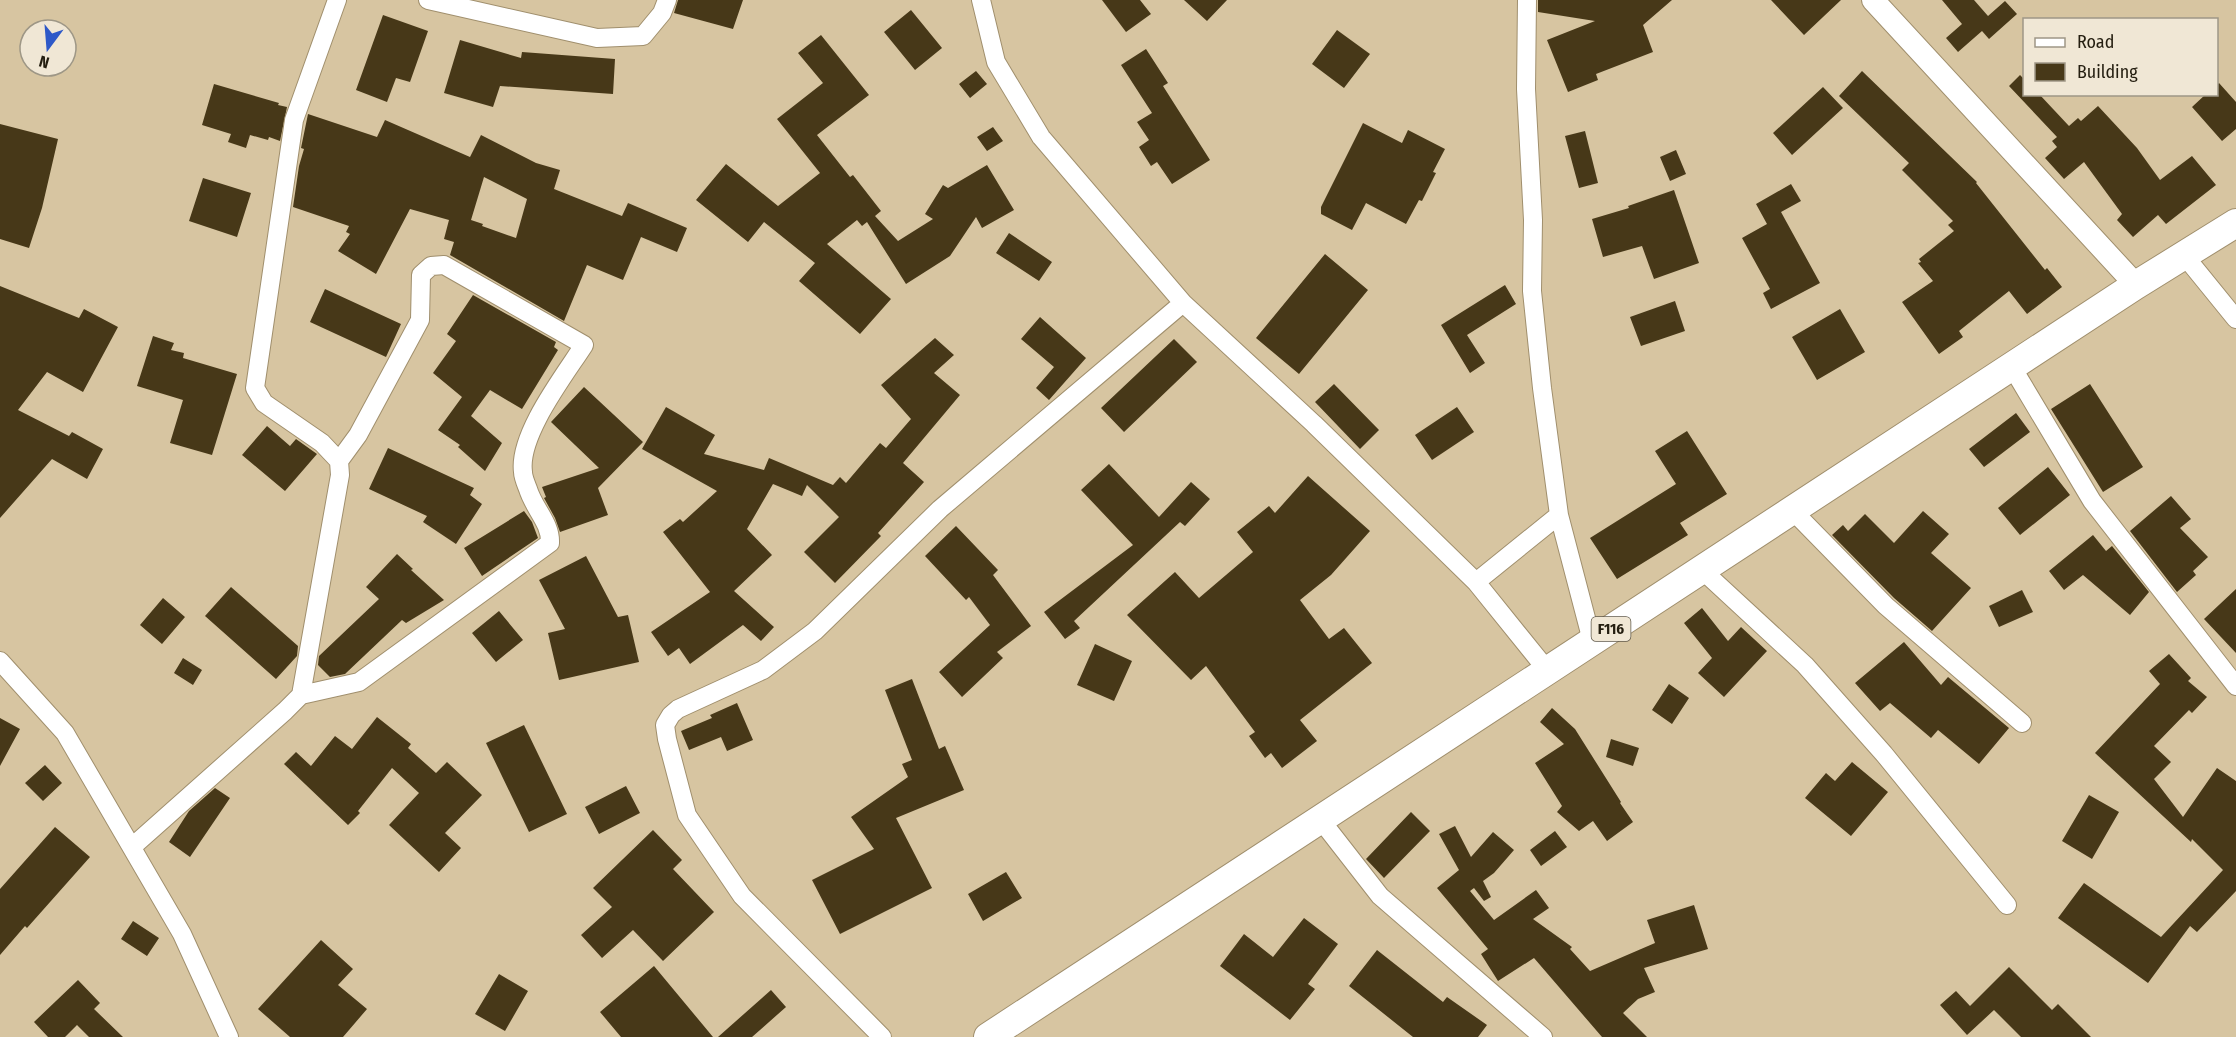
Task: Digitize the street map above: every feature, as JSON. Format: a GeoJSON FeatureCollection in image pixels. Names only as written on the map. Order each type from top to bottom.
{"type":"FeatureCollection","features":[{"type":"Feature","properties":{"kind":"main road","name":"F116"},"geometry":{"type":"LineString","coordinates":[[988,1037],[2136,285],[2236,223]]}},
{"type":"Feature","properties":{"kind":"street"},"geometry":{"type":"LineString","coordinates":[[301,695],[340,476],[339,461],[322,443],[264,403],[255,388],[294,120],[337,0]]}},
{"type":"Feature","properties":{"kind":"street"},"geometry":{"type":"LineString","coordinates":[[428,0],[597,38],[643,36],[662,13],[668,0]]}},
{"type":"Feature","properties":{"kind":"street"},"geometry":{"type":"LineString","coordinates":[[981,0],[996,62],[1041,137],[1183,303],[1314,424],[1476,582],[1547,670]]}},
{"type":"Feature","properties":{"kind":"street"},"geometry":{"type":"LineString","coordinates":[[1527,0],[1526,89],[1533,220],[1532,291],[1559,514],[1592,641]]}},
{"type":"Feature","properties":{"kind":"street"},"geometry":{"type":"LineString","coordinates":[[1873,0],[2136,285]]}},
{"type":"Feature","properties":{"kind":"street"},"geometry":{"type":"LineString","coordinates":[[2184,255],[2236,319]]}},
{"type":"Feature","properties":{"kind":"street"},"geometry":{"type":"LineString","coordinates":[[132,847],[301,695],[359,682],[550,543],[551,532],[530,494],[522,471],[526,442],[539,415],[584,345],[444,265],[431,266],[421,275],[420,320],[358,435],[339,461]]}},
{"type":"Feature","properties":{"kind":"street"},"geometry":{"type":"LineString","coordinates":[[882,1037],[742,896],[687,815],[665,725],[671,715],[678,710],[763,670],[815,630],[940,509],[1183,303]]}},
{"type":"Feature","properties":{"kind":"street"},"geometry":{"type":"LineString","coordinates":[[2012,367],[2092,501],[2236,686]]}},
{"type":"Feature","properties":{"kind":"street"},"geometry":{"type":"LineString","coordinates":[[1792,510],[1886,606],[2022,723]]}},
{"type":"Feature","properties":{"kind":"street"},"geometry":{"type":"LineString","coordinates":[[1476,582],[1559,514]]}},
{"type":"Feature","properties":{"kind":"street"},"geometry":{"type":"LineString","coordinates":[[1701,569],[1805,665],[1884,754],[2007,905]]}},
{"type":"Feature","properties":{"kind":"street"},"geometry":{"type":"LineString","coordinates":[[0,661],[65,733],[182,934],[229,1037]]}},
{"type":"Feature","properties":{"kind":"street"},"geometry":{"type":"LineString","coordinates":[[1320,819],[1380,896],[1543,1037]]}},
{"type":"Feature","properties":{"kind":"building"},"geometry":{"type":"Polygon","coordinates":[[[678,0],[743,0],[733,29],[674,13],[678,0]]]}},
{"type":"Feature","properties":{"kind":"building"},"geometry":{"type":"Polygon","coordinates":[[[1102,0],[1140,0],[1151,14],[1126,32],[1102,0]]]}},
{"type":"Feature","properties":{"kind":"building"},"geometry":{"type":"Polygon","coordinates":[[[1184,0],[1227,0],[1207,21],[1184,0]]]}},
{"type":"Feature","properties":{"kind":"building"},"geometry":{"type":"Polygon","coordinates":[[[1538,0],[1672,0],[1643,25],[1653,52],[1596,74],[1598,80],[1568,92],[1547,40],[1595,21],[1538,12],[1538,0]]]}},
{"type":"Feature","properties":{"kind":"building"},"geometry":{"type":"Polygon","coordinates":[[[1771,0],[1841,0],[1804,35],[1771,0]]]}},
{"type":"Feature","properties":{"kind":"building"},"geometry":{"type":"Polygon","coordinates":[[[1942,0],[1974,0],[1988,16],[2005,1],[2017,14],[1989,39],[1982,31],[1958,52],[1946,38],[1962,24],[1942,0]]]}},
{"type":"Feature","properties":{"kind":"building"},"geometry":{"type":"Polygon","coordinates":[[[911,10],[942,48],[915,70],[884,32],[911,10]]]}},
{"type":"Feature","properties":{"kind":"building"},"geometry":{"type":"Polygon","coordinates":[[[383,15],[428,31],[410,82],[396,78],[387,102],[356,90],[383,15]]]}},
{"type":"Feature","properties":{"kind":"building"},"geometry":{"type":"Polygon","coordinates":[[[1337,30],[1370,54],[1344,88],[1312,64],[1337,30]]]}},
{"type":"Feature","properties":{"kind":"building"},"geometry":{"type":"Polygon","coordinates":[[[821,35],[869,95],[817,135],[850,177],[853,175],[881,211],[875,216],[898,241],[933,219],[925,214],[943,185],[948,188],[987,165],[1014,210],[982,228],[976,217],[950,256],[906,284],[867,222],[862,226],[857,220],[827,244],[891,299],[860,334],[799,281],[815,263],[764,222],[748,242],[696,200],[726,164],[778,206],[820,173],[777,119],[823,83],[798,53],[821,35]]]}},
{"type":"Feature","properties":{"kind":"building"},"geometry":{"type":"Polygon","coordinates":[[[460,40],[521,58],[522,52],[615,59],[613,94],[500,86],[493,107],[444,93],[460,40]]]}},
{"type":"Feature","properties":{"kind":"building"},"geometry":{"type":"Polygon","coordinates":[[[1146,49],[1168,83],[1163,86],[1210,160],[1172,184],[1157,162],[1151,166],[1139,147],[1149,140],[1137,122],[1152,113],[1121,65],[1146,49]]]}},
{"type":"Feature","properties":{"kind":"building"},"geometry":{"type":"Polygon","coordinates":[[[976,71],[987,84],[970,98],[959,84],[976,71]]]}},
{"type":"Feature","properties":{"kind":"building"},"geometry":{"type":"Polygon","coordinates":[[[1862,71],[1977,182],[2045,270],[2047,268],[2062,287],[2027,314],[2009,291],[1959,331],[1963,337],[1939,354],[1902,302],[1933,281],[1918,263],[1921,262],[1919,259],[1954,231],[1948,225],[1953,221],[1902,170],[1909,163],[1839,96],[1862,71]]]}},
{"type":"Feature","properties":{"kind":"building"},"geometry":{"type":"Polygon","coordinates":[[[2020,75],[2023,78],[2023,96],[2041,96],[2069,126],[2078,118],[2081,121],[2098,106],[2137,148],[2160,180],[2192,156],[2216,185],[2166,224],[2158,215],[2133,237],[2117,220],[2122,214],[2084,162],[2064,179],[2045,158],[2057,147],[2052,141],[2057,137],[2009,86],[2020,75]]]}},
{"type":"Feature","properties":{"kind":"building"},"geometry":{"type":"Polygon","coordinates":[[[214,84],[287,107],[280,141],[250,135],[246,148],[228,142],[231,134],[202,125],[214,84]]]}},
{"type":"Feature","properties":{"kind":"building"},"geometry":{"type":"Polygon","coordinates":[[[2218,84],[2236,102],[2236,129],[2222,141],[2192,107],[2204,96],[2218,96],[2218,84]]]}},
{"type":"Feature","properties":{"kind":"building"},"geometry":{"type":"Polygon","coordinates":[[[1823,87],[1843,108],[1792,155],[1773,133],[1823,87]]]}},
{"type":"Feature","properties":{"kind":"building"},"geometry":{"type":"Polygon","coordinates":[[[308,114],[377,137],[385,120],[470,157],[481,135],[536,163],[560,170],[554,189],[622,216],[628,203],[687,228],[677,252],[641,237],[623,280],[587,265],[564,321],[450,255],[454,242],[444,239],[449,220],[410,209],[376,274],[338,251],[350,234],[346,232],[349,226],[293,207],[304,149],[301,148],[308,114]],[[484,177],[471,220],[516,238],[527,199],[484,177]]]}},
{"type":"Feature","properties":{"kind":"building"},"geometry":{"type":"Polygon","coordinates":[[[1363,123],[1402,143],[1408,130],[1445,149],[1422,201],[1419,200],[1406,224],[1366,203],[1352,230],[1321,214],[1321,207],[1363,123]]]}},
{"type":"Feature","properties":{"kind":"building"},"geometry":{"type":"Polygon","coordinates":[[[0,124],[58,139],[42,208],[29,248],[0,239],[0,124]]]}},
{"type":"Feature","properties":{"kind":"building"},"geometry":{"type":"Polygon","coordinates":[[[993,127],[1003,141],[987,151],[977,137],[993,127]]]}},
{"type":"Feature","properties":{"kind":"building"},"geometry":{"type":"Polygon","coordinates":[[[1585,131],[1598,183],[1579,188],[1565,136],[1585,131]]]}},
{"type":"Feature","properties":{"kind":"building"},"geometry":{"type":"Polygon","coordinates":[[[1676,150],[1686,174],[1670,181],[1660,157],[1676,150]]]}},
{"type":"Feature","properties":{"kind":"building"},"geometry":{"type":"Polygon","coordinates":[[[203,178],[251,193],[237,237],[189,221],[203,178]]]}},
{"type":"Feature","properties":{"kind":"building"},"geometry":{"type":"Polygon","coordinates":[[[1791,184],[1801,201],[1781,212],[1820,283],[1771,309],[1763,293],[1770,289],[1742,238],[1767,224],[1756,204],[1791,184]]]}},
{"type":"Feature","properties":{"kind":"building"},"geometry":{"type":"Polygon","coordinates":[[[1674,190],[1699,263],[1654,279],[1642,246],[1603,257],[1592,219],[1629,208],[1628,206],[1674,190]]]}},
{"type":"Feature","properties":{"kind":"building"},"geometry":{"type":"Polygon","coordinates":[[[1009,233],[1052,262],[1039,281],[996,253],[1009,233]]]}},
{"type":"Feature","properties":{"kind":"building"},"geometry":{"type":"Polygon","coordinates":[[[1325,254],[1368,290],[1299,374],[1256,338],[1325,254]]]}},
{"type":"Feature","properties":{"kind":"building"},"geometry":{"type":"Polygon","coordinates":[[[1505,285],[1516,304],[1467,335],[1485,363],[1470,373],[1441,325],[1505,285]]]}},
{"type":"Feature","properties":{"kind":"building"},"geometry":{"type":"Polygon","coordinates":[[[0,286],[79,318],[84,309],[118,327],[83,392],[47,372],[18,410],[69,436],[72,432],[103,449],[87,479],[52,459],[0,518],[0,286]]]}},
{"type":"Feature","properties":{"kind":"building"},"geometry":{"type":"Polygon","coordinates":[[[325,289],[401,324],[386,357],[310,322],[325,289]]]}},
{"type":"Feature","properties":{"kind":"building"},"geometry":{"type":"Polygon","coordinates":[[[473,295],[556,342],[554,347],[558,350],[522,409],[490,390],[471,416],[502,443],[485,471],[458,447],[460,445],[438,430],[462,397],[433,373],[456,341],[447,334],[473,295]]]}},
{"type":"Feature","properties":{"kind":"building"},"geometry":{"type":"Polygon","coordinates":[[[1675,301],[1685,331],[1641,346],[1630,317],[1675,301]]]}},
{"type":"Feature","properties":{"kind":"building"},"geometry":{"type":"Polygon","coordinates":[[[1840,309],[1865,352],[1817,380],[1792,337],[1840,309]]]}},
{"type":"Feature","properties":{"kind":"building"},"geometry":{"type":"Polygon","coordinates":[[[1040,317],[1086,358],[1049,400],[1036,388],[1054,367],[1021,339],[1040,317]]]}},
{"type":"Feature","properties":{"kind":"building"},"geometry":{"type":"Polygon","coordinates":[[[153,336],[174,343],[171,350],[184,353],[183,358],[237,374],[212,455],[170,443],[183,400],[137,386],[153,336]]]}},
{"type":"Feature","properties":{"kind":"building"},"geometry":{"type":"Polygon","coordinates":[[[935,338],[954,355],[934,373],[960,395],[903,463],[924,482],[878,533],[881,536],[835,583],[804,552],[839,517],[807,485],[802,496],[773,484],[747,529],[772,555],[734,591],[774,627],[761,641],[743,625],[690,664],[679,648],[668,656],[651,632],[710,592],[663,532],[680,519],[683,522],[717,491],[642,449],[666,407],[715,435],[704,454],[764,470],[769,458],[833,485],[840,477],[846,483],[880,443],[886,448],[911,419],[881,385],[935,338]]]}},
{"type":"Feature","properties":{"kind":"building"},"geometry":{"type":"Polygon","coordinates":[[[1174,339],[1197,362],[1124,432],[1101,408],[1174,339]]]}},
{"type":"Feature","properties":{"kind":"building"},"geometry":{"type":"Polygon","coordinates":[[[1334,384],[1379,430],[1360,449],[1315,402],[1334,384]]]}},
{"type":"Feature","properties":{"kind":"building"},"geometry":{"type":"Polygon","coordinates":[[[2090,384],[2143,467],[2103,492],[2051,409],[2090,384]]]}},
{"type":"Feature","properties":{"kind":"building"},"geometry":{"type":"Polygon","coordinates":[[[584,387],[643,442],[598,488],[608,515],[560,532],[544,498],[546,497],[542,487],[599,468],[551,422],[584,387]]]}},
{"type":"Feature","properties":{"kind":"building"},"geometry":{"type":"Polygon","coordinates":[[[1457,407],[1474,432],[1432,460],[1415,435],[1457,407]]]}},
{"type":"Feature","properties":{"kind":"building"},"geometry":{"type":"Polygon","coordinates":[[[2016,413],[2030,432],[1984,467],[1969,449],[2016,413]]]}},
{"type":"Feature","properties":{"kind":"building"},"geometry":{"type":"Polygon","coordinates":[[[267,426],[290,446],[296,439],[317,454],[285,491],[242,455],[267,426]]]}},
{"type":"Feature","properties":{"kind":"building"},"geometry":{"type":"Polygon","coordinates":[[[1687,431],[1727,494],[1680,523],[1688,535],[1617,579],[1590,538],[1676,484],[1655,451],[1687,431]]]}},
{"type":"Feature","properties":{"kind":"building"},"geometry":{"type":"Polygon","coordinates":[[[388,448],[474,488],[470,495],[482,504],[456,544],[423,522],[427,516],[369,489],[388,448]]]}},
{"type":"Feature","properties":{"kind":"building"},"geometry":{"type":"Polygon","coordinates":[[[1109,464],[1159,517],[1191,482],[1210,499],[1185,526],[1180,522],[1074,621],[1080,628],[1065,639],[1044,612],[1133,545],[1081,490],[1109,464]]]}},
{"type":"Feature","properties":{"kind":"building"},"geometry":{"type":"Polygon","coordinates":[[[2048,467],[2070,495],[2020,535],[1998,508],[2048,467]]]}},
{"type":"Feature","properties":{"kind":"building"},"geometry":{"type":"Polygon","coordinates":[[[1308,476],[1370,531],[1331,575],[1300,600],[1329,639],[1344,628],[1372,663],[1300,720],[1317,741],[1282,768],[1271,753],[1265,758],[1249,736],[1255,732],[1206,666],[1191,680],[1127,615],[1175,572],[1199,598],[1253,552],[1237,532],[1269,506],[1275,513],[1308,476]]]}},
{"type":"Feature","properties":{"kind":"building"},"geometry":{"type":"Polygon","coordinates":[[[2171,496],[2191,519],[2180,528],[2208,557],[2193,571],[2196,575],[2177,592],[2130,531],[2171,496]]]}},
{"type":"Feature","properties":{"kind":"building"},"geometry":{"type":"Polygon","coordinates":[[[524,511],[532,522],[538,538],[482,576],[464,548],[524,511]]]}},
{"type":"Feature","properties":{"kind":"building"},"geometry":{"type":"Polygon","coordinates":[[[1923,511],[1949,534],[1931,553],[1971,588],[1932,631],[1894,598],[1832,535],[1843,525],[1848,531],[1865,514],[1894,543],[1923,511]]]}},
{"type":"Feature","properties":{"kind":"building"},"geometry":{"type":"Polygon","coordinates":[[[956,526],[998,570],[993,575],[1031,626],[997,652],[1003,658],[962,697],[939,672],[990,625],[969,597],[966,600],[925,556],[956,526]]]}},
{"type":"Feature","properties":{"kind":"building"},"geometry":{"type":"Polygon","coordinates":[[[2093,535],[2106,551],[2112,546],[2149,592],[2130,615],[2083,575],[2064,590],[2049,571],[2093,535]]]}},
{"type":"Feature","properties":{"kind":"building"},"geometry":{"type":"Polygon","coordinates":[[[397,554],[444,600],[406,623],[402,620],[345,674],[330,677],[318,665],[319,656],[379,599],[366,587],[397,554]]]}},
{"type":"Feature","properties":{"kind":"building"},"geometry":{"type":"Polygon","coordinates":[[[586,556],[618,617],[628,615],[639,662],[559,680],[548,633],[565,629],[539,580],[586,556]]]}},
{"type":"Feature","properties":{"kind":"building"},"geometry":{"type":"Polygon","coordinates":[[[231,587],[298,646],[297,656],[276,679],[205,616],[231,587]]]}},
{"type":"Feature","properties":{"kind":"building"},"geometry":{"type":"Polygon","coordinates":[[[2236,589],[2236,653],[2204,619],[2236,589]]]}},
{"type":"Feature","properties":{"kind":"building"},"geometry":{"type":"Polygon","coordinates":[[[2022,590],[2033,612],[1999,627],[1989,606],[2022,590]]]}},
{"type":"Feature","properties":{"kind":"building"},"geometry":{"type":"Polygon","coordinates":[[[163,598],[185,617],[162,644],[140,625],[163,598]]]}},
{"type":"Feature","properties":{"kind":"building"},"geometry":{"type":"Polygon","coordinates":[[[1702,608],[1728,641],[1741,627],[1767,651],[1724,697],[1698,673],[1712,658],[1684,623],[1702,608]]]}},
{"type":"Feature","properties":{"kind":"building"},"geometry":{"type":"Polygon","coordinates":[[[499,611],[523,640],[496,662],[472,633],[499,611]]]}},
{"type":"Feature","properties":{"kind":"building"},"geometry":{"type":"Polygon","coordinates":[[[1904,642],[1941,685],[1948,677],[2009,728],[1979,764],[1938,730],[1931,738],[1890,703],[1880,711],[1855,683],[1904,642]]]}},
{"type":"Feature","properties":{"kind":"building"},"geometry":{"type":"Polygon","coordinates":[[[1095,644],[1132,661],[1114,701],[1077,685],[1095,644]]]}},
{"type":"Feature","properties":{"kind":"building"},"geometry":{"type":"Polygon","coordinates":[[[2169,654],[2191,678],[2188,681],[2207,697],[2192,713],[2189,710],[2154,746],[2171,762],[2154,779],[2183,817],[2217,768],[2236,781],[2236,891],[2197,932],[2190,926],[2148,983],[2058,918],[2084,883],[2161,937],[2223,870],[2192,839],[2191,842],[2095,753],[2160,684],[2149,671],[2169,654]]]}},
{"type":"Feature","properties":{"kind":"building"},"geometry":{"type":"Polygon","coordinates":[[[183,658],[202,670],[193,685],[174,673],[183,658]]]}},
{"type":"Feature","properties":{"kind":"building"},"geometry":{"type":"Polygon","coordinates":[[[912,679],[939,749],[945,746],[964,790],[896,818],[932,888],[840,934],[812,880],[874,849],[851,817],[908,777],[902,764],[912,760],[885,690],[912,679]]]}},
{"type":"Feature","properties":{"kind":"building"},"geometry":{"type":"Polygon","coordinates":[[[1669,684],[1689,698],[1672,724],[1652,710],[1669,684]]]}},
{"type":"Feature","properties":{"kind":"building"},"geometry":{"type":"Polygon","coordinates":[[[737,703],[753,740],[727,751],[721,737],[689,750],[681,731],[712,718],[710,715],[737,703]]]}},
{"type":"Feature","properties":{"kind":"building"},"geometry":{"type":"Polygon","coordinates":[[[1552,708],[1575,729],[1633,822],[1607,841],[1593,821],[1579,831],[1557,812],[1562,806],[1535,763],[1564,744],[1540,722],[1552,708]]]}},
{"type":"Feature","properties":{"kind":"building"},"geometry":{"type":"Polygon","coordinates":[[[377,717],[411,744],[408,748],[436,773],[447,762],[482,795],[445,833],[461,848],[439,872],[389,825],[419,793],[392,768],[358,811],[360,813],[348,825],[284,764],[296,752],[311,766],[335,736],[352,749],[377,717]]]}},
{"type":"Feature","properties":{"kind":"building"},"geometry":{"type":"Polygon","coordinates":[[[0,718],[20,729],[0,766],[0,718]]]}},
{"type":"Feature","properties":{"kind":"building"},"geometry":{"type":"Polygon","coordinates":[[[524,725],[567,814],[529,832],[486,743],[524,725]]]}},
{"type":"Feature","properties":{"kind":"building"},"geometry":{"type":"Polygon","coordinates":[[[1611,739],[1639,748],[1633,766],[1606,757],[1611,739]]]}},
{"type":"Feature","properties":{"kind":"building"},"geometry":{"type":"Polygon","coordinates":[[[1852,762],[1888,792],[1851,836],[1805,798],[1826,773],[1835,781],[1852,762]]]}},
{"type":"Feature","properties":{"kind":"building"},"geometry":{"type":"Polygon","coordinates":[[[45,765],[62,783],[43,801],[25,783],[45,765]]]}},
{"type":"Feature","properties":{"kind":"building"},"geometry":{"type":"Polygon","coordinates":[[[626,786],[640,813],[599,834],[585,807],[626,786]]]}},
{"type":"Feature","properties":{"kind":"building"},"geometry":{"type":"Polygon","coordinates":[[[215,788],[230,798],[190,857],[169,842],[189,811],[215,788]]]}},
{"type":"Feature","properties":{"kind":"building"},"geometry":{"type":"Polygon","coordinates":[[[2089,795],[2119,812],[2092,859],[2062,841],[2089,795]]]}},
{"type":"Feature","properties":{"kind":"building"},"geometry":{"type":"Polygon","coordinates":[[[1411,812],[1430,831],[1384,878],[1366,859],[1411,812]]]}},
{"type":"Feature","properties":{"kind":"building"},"geometry":{"type":"Polygon","coordinates":[[[1455,826],[1471,857],[1493,832],[1514,850],[1494,873],[1483,881],[1491,897],[1484,901],[1474,888],[1470,891],[1494,920],[1536,890],[1549,908],[1533,919],[1572,947],[1570,949],[1590,971],[1655,943],[1647,920],[1694,905],[1708,949],[1644,968],[1655,992],[1638,999],[1623,1013],[1647,1037],[1602,1037],[1534,958],[1498,981],[1481,954],[1488,949],[1437,888],[1459,870],[1439,834],[1455,826]]]}},
{"type":"Feature","properties":{"kind":"building"},"geometry":{"type":"Polygon","coordinates":[[[55,827],[90,857],[0,955],[0,889],[55,827]]]}},
{"type":"Feature","properties":{"kind":"building"},"geometry":{"type":"Polygon","coordinates":[[[653,830],[682,860],[673,869],[714,912],[663,961],[633,930],[602,958],[581,935],[612,907],[593,888],[653,830]]]}},
{"type":"Feature","properties":{"kind":"building"},"geometry":{"type":"Polygon","coordinates":[[[1555,831],[1567,847],[1541,866],[1530,850],[1555,831]]]}},
{"type":"Feature","properties":{"kind":"building"},"geometry":{"type":"Polygon","coordinates":[[[1006,872],[1022,898],[983,921],[968,894],[1006,872]]]}},
{"type":"Feature","properties":{"kind":"building"},"geometry":{"type":"Polygon","coordinates":[[[1304,918],[1338,944],[1308,984],[1315,989],[1290,1020],[1220,966],[1244,934],[1273,957],[1304,918]]]}},
{"type":"Feature","properties":{"kind":"building"},"geometry":{"type":"Polygon","coordinates":[[[133,921],[159,938],[147,956],[121,939],[133,921]]]}},
{"type":"Feature","properties":{"kind":"building"},"geometry":{"type":"Polygon","coordinates":[[[321,940],[353,969],[338,985],[367,1009],[343,1037],[290,1037],[258,1009],[321,940]]]}},
{"type":"Feature","properties":{"kind":"building"},"geometry":{"type":"Polygon","coordinates":[[[1377,950],[1443,1002],[1447,997],[1487,1025],[1478,1037],[1413,1037],[1349,986],[1377,950]]]}},
{"type":"Feature","properties":{"kind":"building"},"geometry":{"type":"Polygon","coordinates":[[[654,966],[713,1037],[621,1037],[600,1012],[654,966]]]}},
{"type":"Feature","properties":{"kind":"building"},"geometry":{"type":"Polygon","coordinates":[[[2009,967],[2052,1010],[2058,1004],[2091,1037],[2021,1037],[1994,1010],[1967,1035],[1940,1005],[1956,991],[1970,1006],[2009,967]]]}},
{"type":"Feature","properties":{"kind":"building"},"geometry":{"type":"Polygon","coordinates":[[[499,974],[528,991],[505,1031],[475,1014],[499,974]]]}},
{"type":"Feature","properties":{"kind":"building"},"geometry":{"type":"Polygon","coordinates":[[[78,980],[100,1003],[94,1009],[123,1037],[89,1037],[77,1025],[65,1037],[48,1037],[34,1022],[78,980]]]}},
{"type":"Feature","properties":{"kind":"building"},"geometry":{"type":"Polygon","coordinates":[[[771,990],[786,1007],[752,1037],[718,1037],[771,990]]]}}]}
